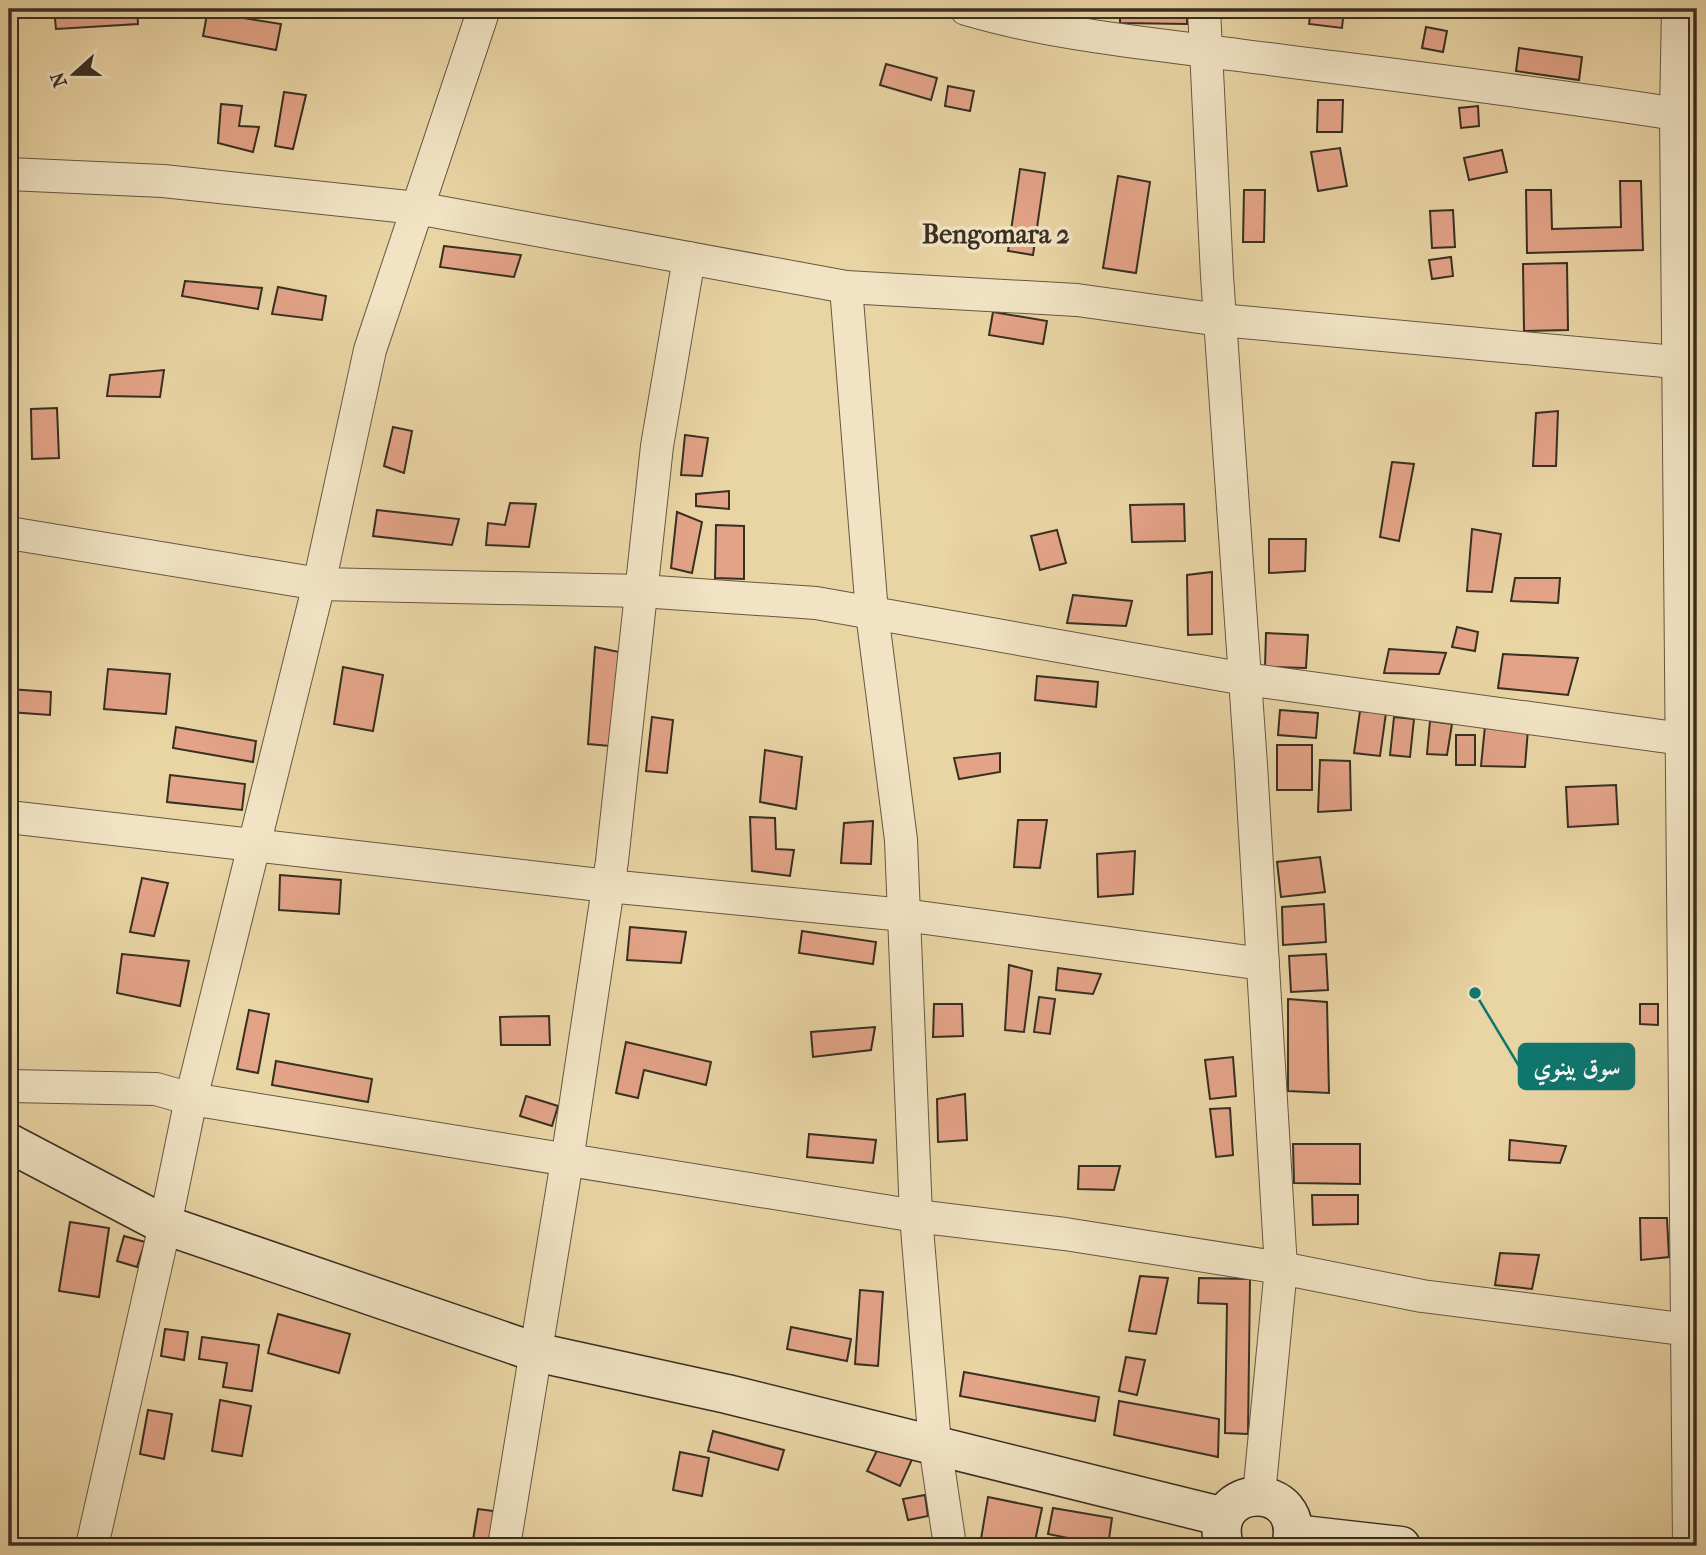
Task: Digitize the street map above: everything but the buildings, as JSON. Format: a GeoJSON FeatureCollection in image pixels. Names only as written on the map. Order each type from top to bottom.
{"type":"FeatureCollection","features":[{"type":"Feature","properties":{"kind":"street"},"geometry":{"type":"LineString","coordinates":[[92,1546],[191,1099],[319,584],[370,350],[484,9]]}},
{"type":"Feature","properties":{"kind":"street"},"geometry":{"type":"LineString","coordinates":[[966,9],[1100,38],[1569,97],[1676,114]]}},
{"type":"Feature","properties":{"kind":"street"},"geometry":{"type":"LineString","coordinates":[[1204,9],[1220,320],[1281,1268],[1259,1495]]}},
{"type":"Feature","properties":{"kind":"street"},"geometry":{"type":"LineString","coordinates":[[1678,9],[1676,114],[1688,363],[1692,1330],[1689,1546]]}},
{"type":"Feature","properties":{"kind":"street"},"geometry":{"type":"LineString","coordinates":[[9,174],[163,181],[417,208],[846,287],[1077,300],[1220,320],[1688,363]]}},
{"type":"Feature","properties":{"kind":"street"},"geometry":{"type":"LineString","coordinates":[[504,1546],[567,1161],[608,886],[657,446],[689,258]]}},
{"type":"Feature","properties":{"kind":"street"},"geometry":{"type":"LineString","coordinates":[[846,287],[872,613],[901,840],[916,1216],[936,1445],[950,1546]]}},
{"type":"Feature","properties":{"kind":"street"},"geometry":{"type":"LineString","coordinates":[[9,533],[319,584],[641,591],[817,603],[1245,679],[1690,740]]}},
{"type":"Feature","properties":{"kind":"street"},"geometry":{"type":"LineString","coordinates":[[9,817],[608,886],[904,915],[1263,964]]}},
{"type":"Feature","properties":{"kind":"street"},"geometry":{"type":"LineString","coordinates":[[9,1086],[156,1089],[191,1099],[567,1161],[916,1216],[1065,1234],[1281,1268],[1422,1296],[1692,1330]]}},
{"type":"Feature","properties":{"kind":"street"},"geometry":{"type":"LineString","coordinates":[[9,1143],[165,1225],[536,1352],[727,1394],[936,1445],[1224,1531],[1232,1505],[1244,1497],[1259,1495],[1273,1498],[1285,1507],[1311,1541],[1401,1546]]}},
{"type":"Feature","properties":{"kind":"place","name":"سوق بينوي"},"geometry":{"type":"Point","coordinates":[1475,993]}},
{"type":"Feature","properties":{"kind":"district","name":"Bengomara 2"},"geometry":{"type":"Point","coordinates":[996,234]}}]}
